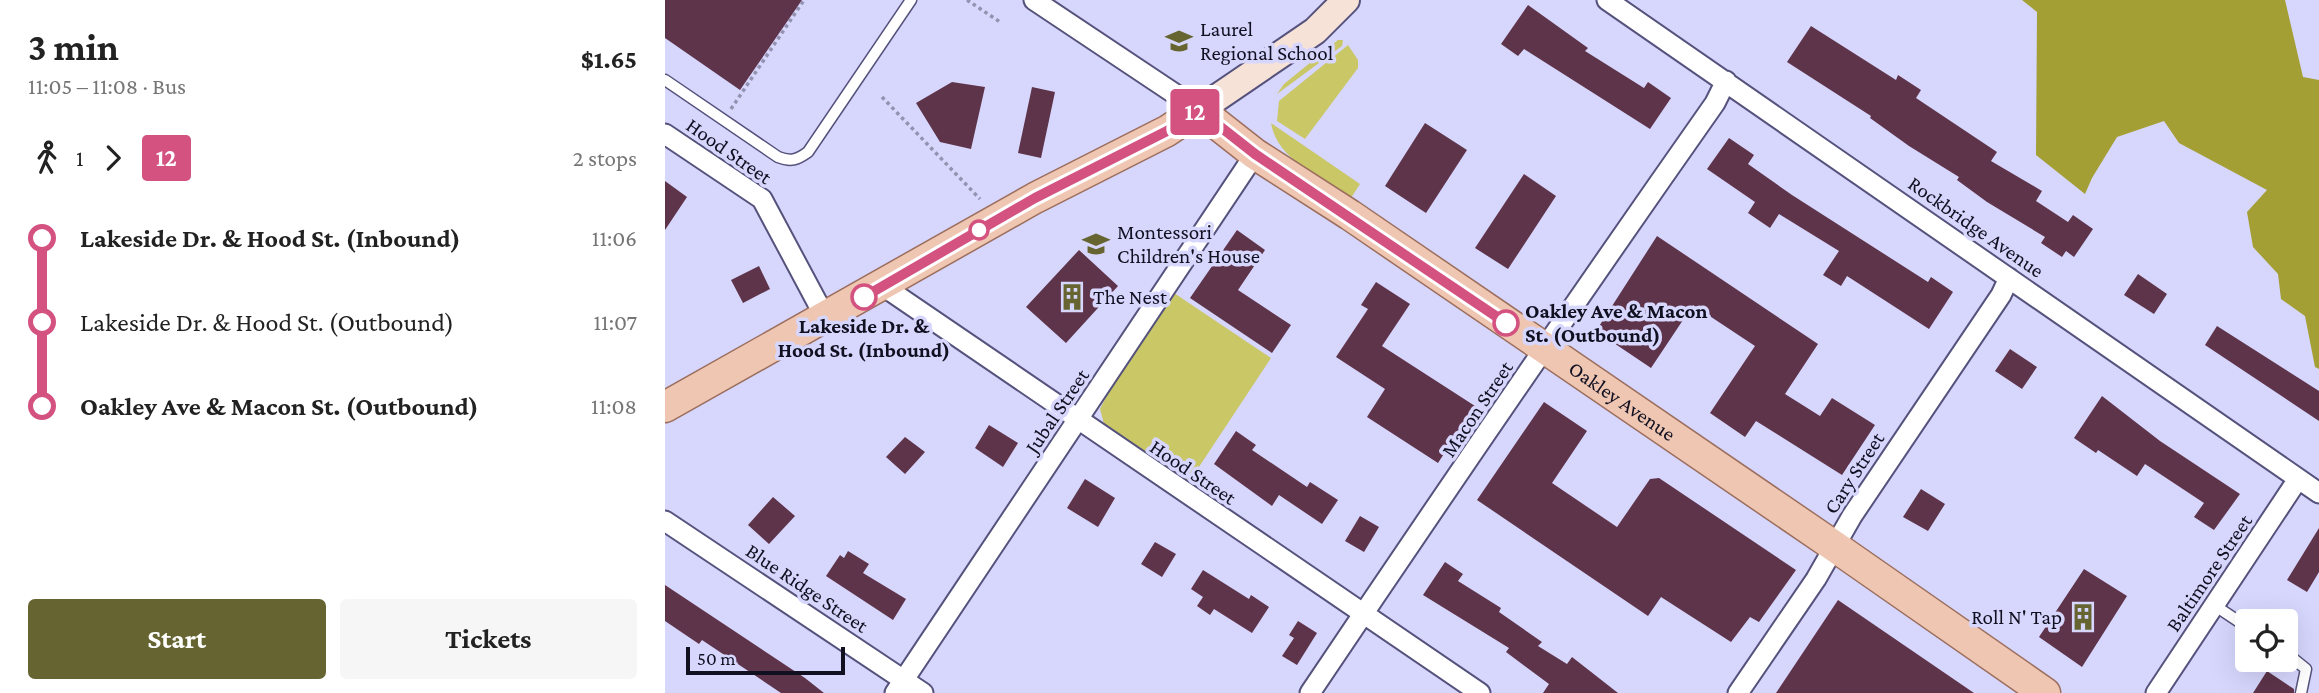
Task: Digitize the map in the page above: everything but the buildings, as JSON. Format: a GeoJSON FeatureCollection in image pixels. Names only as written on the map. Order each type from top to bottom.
{"type":"FeatureCollection","features":[{"type":"Feature","properties":{"kind":"main road"},"geometry":{"type":"LineString","coordinates":[[665,407],[1035,198],[1167,131],[1315,32],[1346,0]]}},
{"type":"Feature","properties":{"kind":"main road","name":"Oakley Avenue"},"geometry":{"type":"LineString","coordinates":[[1199,110],[1255,154],[1350,215],[2045,693]]}},
{"type":"Feature","properties":{"kind":"street"},"geometry":{"type":"LineString","coordinates":[[1034,0],[1199,110]]}},
{"type":"Feature","properties":{"kind":"street","name":"Rockbridge Avenue"},"geometry":{"type":"LineString","coordinates":[[1607,0],[2319,493]]}},
{"type":"Feature","properties":{"kind":"street","name":"Macon Street"},"geometry":{"type":"LineString","coordinates":[[1310,693],[1715,103],[1726,81]]}},
{"type":"Feature","properties":{"kind":"street","name":"Hood Street"},"geometry":{"type":"LineString","coordinates":[[665,134],[762,199],[825,317]]}},
{"type":"Feature","properties":{"kind":"street","name":"Jubal Street"},"geometry":{"type":"LineString","coordinates":[[899,686],[1255,154]]}},
{"type":"Feature","properties":{"kind":"street","name":"Cary Street"},"geometry":{"type":"LineString","coordinates":[[1738,693],[1817,579],[1834,546],[2001,295],[2009,278]]}},
{"type":"Feature","properties":{"kind":"street","name":"Hood Street"},"geometry":{"type":"LineString","coordinates":[[883,286],[1078,422],[1480,693]]}},
{"type":"Feature","properties":{"kind":"street","name":"Baltimore Street"},"geometry":{"type":"LineString","coordinates":[[2156,693],[2286,501],[2298,479]]}},
{"type":"Feature","properties":{"kind":"street","name":"Blue Ridge Street"},"geometry":{"type":"LineString","coordinates":[[665,521],[899,686],[923,693]]}},
{"type":"Feature","properties":{"kind":"lane"},"geometry":{"type":"LineString","coordinates":[[665,80],[778,157],[789,161],[800,158],[808,152],[911,0]]}},
{"type":"Feature","properties":{"kind":"lane"},"geometry":{"type":"LineString","coordinates":[[2214,605],[2235,619]]}},
{"type":"Feature","properties":{"kind":"lane"},"geometry":{"type":"LineString","coordinates":[[2298,663],[2306,669],[2301,693]]}},
{"type":"Feature","properties":{"kind":"path"},"geometry":{"type":"LineString","coordinates":[[731,110],[804,0]]}},
{"type":"Feature","properties":{"kind":"path"},"geometry":{"type":"LineString","coordinates":[[967,0],[1000,22]]}},
{"type":"Feature","properties":{"kind":"path"},"geometry":{"type":"LineString","coordinates":[[882,97],[980,199]]}},
{"type":"Feature","properties":{"kind":"shaded area"},"geometry":{"type":"Polygon","coordinates":[[[2022,0],[2285,0],[2303,77],[2319,80],[2319,369],[2315,367],[2305,316],[2281,299],[2278,274],[2253,247],[2247,212],[2267,190],[2179,143],[2164,121],[2117,137],[2085,194],[2036,155],[2037,12],[2022,0]]]}},
{"type":"Feature","properties":{"kind":"shaded area"},"geometry":{"type":"Polygon","coordinates":[[[1338,40],[1343,40],[1342,46],[1277,94],[1284,84],[1338,40]]]}},
{"type":"Feature","properties":{"kind":"shaded area"},"geometry":{"type":"Polygon","coordinates":[[[1348,45],[1358,60],[1358,68],[1305,139],[1277,121],[1279,101],[1348,45]]]}},
{"type":"Feature","properties":{"kind":"shaded area"},"geometry":{"type":"Polygon","coordinates":[[[1271,123],[1360,184],[1351,198],[1291,158],[1275,136],[1271,123]]]}},
{"type":"Feature","properties":{"kind":"shaded area"},"geometry":{"type":"Polygon","coordinates":[[[1174,293],[1271,358],[1189,482],[1104,424],[1100,409],[1122,366],[1174,293]]]}},
{"type":"Feature","properties":{"kind":"bus line","name":"12"},"geometry":{"type":"LineString","coordinates":[[864,297],[1035,198],[1167,131],[1199,110],[1255,154],[1350,215],[1506,323]]}},
{"type":"Feature","properties":{"kind":"place","name":"Laurel Regional School"},"geometry":{"type":"Point","coordinates":[1179,41]}},
{"type":"Feature","properties":{"kind":"place","name":"Montessori Children's House"},"geometry":{"type":"Point","coordinates":[1096,244]}},
{"type":"Feature","properties":{"kind":"place","name":"Lakeside Dr. & Hood St. (Inbound)"},"geometry":{"type":"Point","coordinates":[864,297]}},
{"type":"Feature","properties":{"kind":"place","name":"The Nest"},"geometry":{"type":"Point","coordinates":[1072,297]}},
{"type":"Feature","properties":{"kind":"place","name":"Oakley Ave & Macon St. (Outbound)"},"geometry":{"type":"Point","coordinates":[1506,323]}},
{"type":"Feature","properties":{"kind":"place","name":"Roll N' Tap"},"geometry":{"type":"Point","coordinates":[2083,617]}}]}
